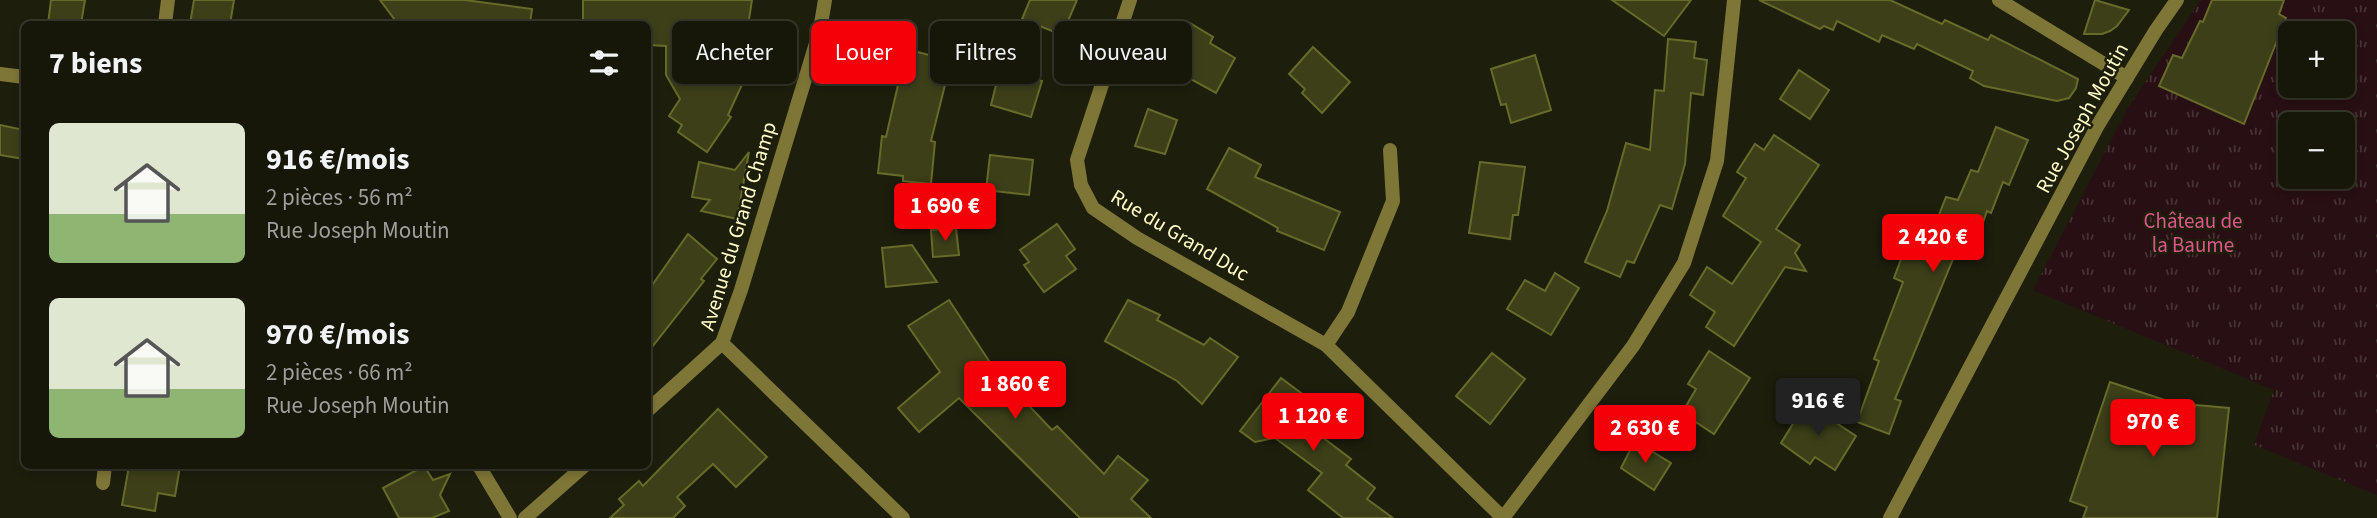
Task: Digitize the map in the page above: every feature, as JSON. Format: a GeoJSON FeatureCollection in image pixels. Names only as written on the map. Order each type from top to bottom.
{"type":"FeatureCollection","features":[{"type":"Feature","properties":{"kind":"street"},"geometry":{"type":"LineString","coordinates":[[165,21],[168,0]]}},
{"type":"Feature","properties":{"kind":"street","name":"Avenue du Grand Champ"},"geometry":{"type":"LineString","coordinates":[[825,0],[820,30],[722,344],[903,518]]}},
{"type":"Feature","properties":{"kind":"street","name":"Rue du Grand Duc"},"geometry":{"type":"LineString","coordinates":[[1130,0],[1077,160],[1081,185],[1093,208],[1137,238],[1326,345],[1503,518]]}},
{"type":"Feature","properties":{"kind":"street"},"geometry":{"type":"LineString","coordinates":[[1503,518],[1633,346],[1684,263],[1717,161],[1734,0]]}},
{"type":"Feature","properties":{"kind":"street"},"geometry":{"type":"LineString","coordinates":[[1998,0],[2127,78]]}},
{"type":"Feature","properties":{"kind":"street","name":"Rue Joseph Moutin"},"geometry":{"type":"LineString","coordinates":[[1890,518],[2098,125],[2176,0]]}},
{"type":"Feature","properties":{"kind":"street"},"geometry":{"type":"LineString","coordinates":[[0,74],[21,77]]}},
{"type":"Feature","properties":{"kind":"street"},"geometry":{"type":"LineString","coordinates":[[1326,345],[1348,312],[1393,201],[1390,150]]}},
{"type":"Feature","properties":{"kind":"street"},"geometry":{"type":"LineString","coordinates":[[651,407],[722,344]]}},
{"type":"Feature","properties":{"kind":"street"},"geometry":{"type":"LineString","coordinates":[[103,483],[105,469]]}},
{"type":"Feature","properties":{"kind":"street"},"geometry":{"type":"LineString","coordinates":[[481,469],[510,518]]}},
{"type":"Feature","properties":{"kind":"street"},"geometry":{"type":"LineString","coordinates":[[525,518],[581,469]]}},
{"type":"Feature","properties":{"kind":"green space","name":"Château de la Baume"},"geometry":{"type":"Polygon","coordinates":[[[2201,0],[2377,0],[2377,495],[2254,445],[2274,390],[2033,290],[2128,108],[2201,0]]]}},
{"type":"Feature","properties":{"kind":"building"},"geometry":{"type":"Polygon","coordinates":[[[51,0],[85,0],[82,21],[48,21],[51,0]]]}},
{"type":"Feature","properties":{"kind":"building"},"geometry":{"type":"Polygon","coordinates":[[[194,0],[234,0],[230,21],[190,21],[194,0]]]}},
{"type":"Feature","properties":{"kind":"building"},"geometry":{"type":"Polygon","coordinates":[[[380,0],[465,0],[532,9],[530,21],[396,21],[380,0]]]}},
{"type":"Feature","properties":{"kind":"building"},"geometry":{"type":"Polygon","coordinates":[[[583,0],[752,0],[749,21],[672,21],[672,84],[742,84],[728,115],[731,117],[707,152],[678,132],[682,125],[669,116],[680,99],[666,75],[666,46],[651,45],[651,21],[583,21],[583,0]]]}},
{"type":"Feature","properties":{"kind":"building"},"geometry":{"type":"Polygon","coordinates":[[[1030,0],[1077,0],[1068,21],[1054,21],[1054,32],[1040,26],[1040,21],[1022,19],[1030,0]]]}},
{"type":"Feature","properties":{"kind":"building"},"geometry":{"type":"Polygon","coordinates":[[[1612,0],[1691,0],[1664,36],[1612,0]]]}},
{"type":"Feature","properties":{"kind":"building"},"geometry":{"type":"Polygon","coordinates":[[[1759,0],[1890,0],[1942,24],[1945,20],[1988,40],[1991,35],[2078,79],[2076,88],[2069,98],[2057,101],[1984,86],[1970,78],[1973,71],[1917,44],[1914,49],[1882,35],[1879,42],[1837,21],[1833,30],[1824,26],[1820,29],[1759,0]]]}},
{"type":"Feature","properties":{"kind":"building"},"geometry":{"type":"Polygon","coordinates":[[[2095,0],[2129,10],[2110,31],[2084,34],[2095,0]]]}},
{"type":"Feature","properties":{"kind":"building"},"geometry":{"type":"Polygon","coordinates":[[[2212,0],[2284,0],[2279,14],[2286,18],[2285,21],[2278,21],[2278,38],[2244,124],[2159,86],[2173,55],[2182,58],[2200,21],[2203,22],[2212,0]]]}},
{"type":"Feature","properties":{"kind":"building"},"geometry":{"type":"Polygon","coordinates":[[[1192,24],[1213,37],[1210,43],[1235,58],[1216,93],[1192,80],[1192,24]]]}},
{"type":"Feature","properties":{"kind":"building"},"geometry":{"type":"Polygon","coordinates":[[[1668,39],[1696,42],[1694,58],[1707,60],[1703,95],[1691,93],[1685,164],[1672,209],[1660,205],[1634,263],[1627,261],[1620,277],[1585,262],[1607,211],[1626,143],[1650,150],[1655,90],[1664,91],[1668,39]]]}},
{"type":"Feature","properties":{"kind":"building"},"geometry":{"type":"Polygon","coordinates":[[[1313,47],[1350,82],[1322,113],[1302,93],[1305,89],[1289,74],[1313,47]]]}},
{"type":"Feature","properties":{"kind":"building"},"geometry":{"type":"Polygon","coordinates":[[[916,52],[930,55],[930,84],[945,84],[931,141],[935,142],[931,184],[903,181],[903,176],[878,173],[882,136],[886,137],[898,85],[894,84],[916,84],[916,52]]]}},
{"type":"Feature","properties":{"kind":"building"},"geometry":{"type":"Polygon","coordinates":[[[1535,55],[1551,110],[1511,123],[1506,104],[1501,105],[1491,69],[1535,55]]]}},
{"type":"Feature","properties":{"kind":"building"},"geometry":{"type":"Polygon","coordinates":[[[1799,70],[1829,90],[1810,119],[1780,99],[1799,70]]]}},
{"type":"Feature","properties":{"kind":"building"},"geometry":{"type":"Polygon","coordinates":[[[1042,81],[1031,117],[991,105],[996,84],[1040,84],[1042,81]]]}},
{"type":"Feature","properties":{"kind":"building"},"geometry":{"type":"Polygon","coordinates":[[[1148,109],[1177,120],[1165,154],[1135,146],[1148,109]]]}},
{"type":"Feature","properties":{"kind":"building"},"geometry":{"type":"Polygon","coordinates":[[[0,125],[21,129],[21,158],[0,155],[0,125]]]}},
{"type":"Feature","properties":{"kind":"building"},"geometry":{"type":"Polygon","coordinates":[[[1996,127],[2028,140],[2009,185],[2003,182],[1991,213],[1987,211],[1981,228],[1968,223],[1895,399],[1901,401],[1889,434],[1857,422],[1879,361],[1874,359],[1903,282],[1894,278],[1907,243],[1899,231],[1914,227],[1918,219],[1935,225],[1946,197],[1958,200],[1971,170],[1978,172],[1996,127]]]}},
{"type":"Feature","properties":{"kind":"building"},"geometry":{"type":"Polygon","coordinates":[[[1774,135],[1819,165],[1776,229],[1800,245],[1795,253],[1806,271],[1785,267],[1734,346],[1706,327],[1715,312],[1690,295],[1707,267],[1732,284],[1761,242],[1723,216],[1746,178],[1737,172],[1755,144],[1764,150],[1774,135]]]}},
{"type":"Feature","properties":{"kind":"building"},"geometry":{"type":"Polygon","coordinates":[[[1229,148],[1261,165],[1255,177],[1340,212],[1324,250],[1277,231],[1278,228],[1207,189],[1229,148]]]}},
{"type":"Feature","properties":{"kind":"building"},"geometry":{"type":"Polygon","coordinates":[[[749,152],[737,219],[701,211],[710,200],[692,197],[699,162],[735,170],[749,152]]]}},
{"type":"Feature","properties":{"kind":"building"},"geometry":{"type":"Polygon","coordinates":[[[990,155],[1033,160],[1029,195],[986,190],[990,155]]]}},
{"type":"Feature","properties":{"kind":"building"},"geometry":{"type":"Polygon","coordinates":[[[1480,162],[1525,167],[1518,215],[1513,215],[1510,239],[1469,233],[1480,162]]]}},
{"type":"Feature","properties":{"kind":"building"},"geometry":{"type":"Polygon","coordinates":[[[1057,224],[1075,249],[1066,256],[1076,269],[1044,292],[1024,265],[1029,262],[1020,250],[1057,224]]]}},
{"type":"Feature","properties":{"kind":"building"},"geometry":{"type":"Polygon","coordinates":[[[956,228],[959,255],[933,257],[931,230],[956,228]]]}},
{"type":"Feature","properties":{"kind":"building"},"geometry":{"type":"Polygon","coordinates":[[[688,234],[717,259],[701,279],[704,281],[651,348],[651,287],[688,234]]]}},
{"type":"Feature","properties":{"kind":"building"},"geometry":{"type":"Polygon","coordinates":[[[912,245],[937,282],[886,287],[882,248],[912,245]]]}},
{"type":"Feature","properties":{"kind":"building"},"geometry":{"type":"Polygon","coordinates":[[[1555,273],[1579,288],[1551,335],[1507,309],[1525,280],[1545,291],[1555,273]]]}},
{"type":"Feature","properties":{"kind":"building"},"geometry":{"type":"Polygon","coordinates":[[[949,300],[995,370],[1052,430],[1057,426],[1104,474],[1118,456],[1148,480],[1131,499],[1151,518],[1080,518],[959,398],[919,432],[898,408],[940,372],[908,326],[949,300]]]}},
{"type":"Feature","properties":{"kind":"building"},"geometry":{"type":"Polygon","coordinates":[[[1128,300],[1160,315],[1157,320],[1204,345],[1210,338],[1238,357],[1202,404],[1177,381],[1105,341],[1128,300]]]}},
{"type":"Feature","properties":{"kind":"building"},"geometry":{"type":"Polygon","coordinates":[[[1709,351],[1750,378],[1714,434],[1682,413],[1696,389],[1688,384],[1709,351]]]}},
{"type":"Feature","properties":{"kind":"building"},"geometry":{"type":"Polygon","coordinates":[[[1492,353],[1525,379],[1490,424],[1456,396],[1492,353]]]}},
{"type":"Feature","properties":{"kind":"building"},"geometry":{"type":"Polygon","coordinates":[[[1281,378],[1301,393],[1297,399],[1314,412],[1305,424],[1351,459],[1346,465],[1375,488],[1367,499],[1393,518],[1343,518],[1308,490],[1322,473],[1275,438],[1255,442],[1240,431],[1281,378]]]}},
{"type":"Feature","properties":{"kind":"building"},"geometry":{"type":"Polygon","coordinates":[[[2110,382],[2192,409],[2196,405],[2229,408],[2217,518],[2083,518],[2087,507],[2070,501],[2110,382]]]}},
{"type":"Feature","properties":{"kind":"building"},"geometry":{"type":"Polygon","coordinates":[[[1806,403],[1856,436],[1835,470],[1815,457],[1810,464],[1781,443],[1806,403]]]}},
{"type":"Feature","properties":{"kind":"building"},"geometry":{"type":"Polygon","coordinates":[[[718,409],[767,457],[736,487],[713,464],[677,497],[685,506],[673,518],[610,518],[624,505],[619,499],[639,481],[643,486],[718,409]]]}},
{"type":"Feature","properties":{"kind":"building"},"geometry":{"type":"Polygon","coordinates":[[[1635,441],[1671,463],[1654,490],[1621,468],[1635,441]]]}},
{"type":"Feature","properties":{"kind":"building"},"geometry":{"type":"Polygon","coordinates":[[[128,469],[180,469],[175,496],[158,493],[155,511],[122,505],[128,469]]]}},
{"type":"Feature","properties":{"kind":"building"},"geometry":{"type":"Polygon","coordinates":[[[418,469],[426,469],[433,480],[450,474],[440,495],[449,511],[432,518],[399,518],[383,488],[418,469]]]}}]}
